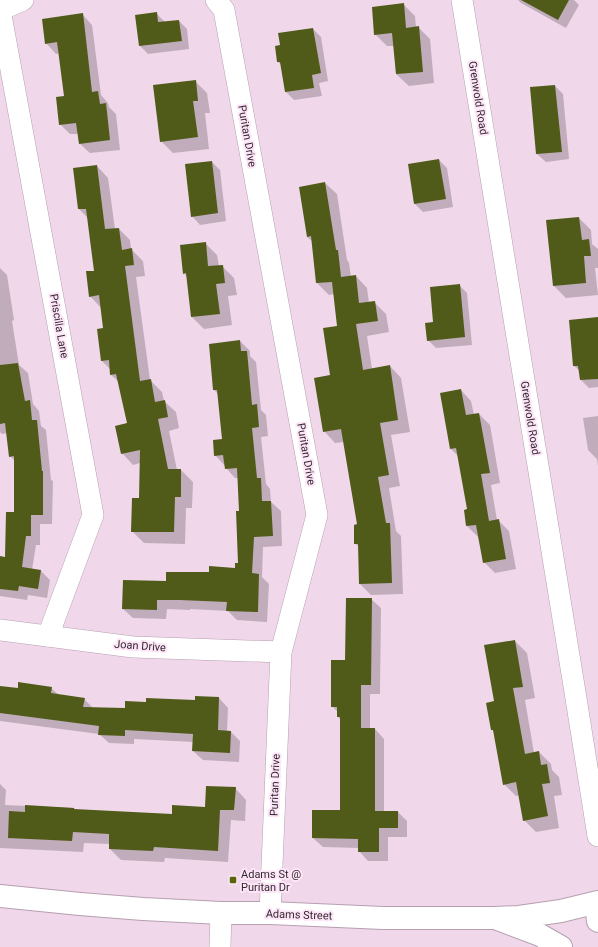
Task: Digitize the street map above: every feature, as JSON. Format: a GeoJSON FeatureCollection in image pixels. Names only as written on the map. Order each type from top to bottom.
{"type":"FeatureCollection","features":[{"type":"Feature","properties":{"kind":"main road","name":"Adams Street"},"geometry":{"type":"LineString","coordinates":[[0,896],[112,907],[221,913],[270,913],[383,918],[519,917],[597,909]]}},
{"type":"Feature","properties":{"kind":"main road"},"geometry":{"type":"LineString","coordinates":[[495,918],[540,935],[561,947]]}},
{"type":"Feature","properties":{"kind":"street"},"geometry":{"type":"LineString","coordinates":[[0,10],[23,0]]}},
{"type":"Feature","properties":{"kind":"street","name":"Puritan Drive"},"geometry":{"type":"LineString","coordinates":[[216,0],[224,10],[317,515],[281,652],[270,913]]}},
{"type":"Feature","properties":{"kind":"street","name":"Grenwold Road"},"geometry":{"type":"LineString","coordinates":[[462,0],[598,836]]}},
{"type":"Feature","properties":{"kind":"street","name":"Priscilla Lane"},"geometry":{"type":"LineString","coordinates":[[0,10],[93,515],[48,636]]}},
{"type":"Feature","properties":{"kind":"street","name":"Joan Drive"},"geometry":{"type":"LineString","coordinates":[[0,630],[133,647],[281,652]]}},
{"type":"Feature","properties":{"kind":"street"},"geometry":{"type":"LineString","coordinates":[[220,947],[221,913]]}},
{"type":"Feature","properties":{"kind":"building"},"geometry":{"type":"Polygon","coordinates":[[[521,0],[569,0],[558,20],[521,0]]]}},
{"type":"Feature","properties":{"kind":"building"},"geometry":{"type":"Polygon","coordinates":[[[404,3],[406,28],[419,26],[423,72],[396,74],[392,33],[374,35],[372,7],[404,3]]]}},
{"type":"Feature","properties":{"kind":"building"},"geometry":{"type":"Polygon","coordinates":[[[157,12],[158,22],[179,20],[182,41],[139,46],[135,15],[157,12]]]}},
{"type":"Feature","properties":{"kind":"building"},"geometry":{"type":"Polygon","coordinates":[[[83,13],[92,92],[98,91],[100,104],[106,103],[110,140],[79,144],[76,123],[59,125],[56,97],[64,96],[57,42],[45,44],[42,19],[83,13]]]}},
{"type":"Feature","properties":{"kind":"building"},"geometry":{"type":"Polygon","coordinates":[[[313,28],[321,73],[312,75],[314,88],[285,92],[280,62],[277,62],[275,46],[280,45],[278,33],[313,28]]]}},
{"type":"Feature","properties":{"kind":"building"},"geometry":{"type":"Polygon","coordinates":[[[196,80],[198,101],[193,101],[198,137],[160,142],[153,85],[196,80]]]}},
{"type":"Feature","properties":{"kind":"building"},"geometry":{"type":"Polygon","coordinates":[[[555,85],[562,152],[536,154],[530,87],[555,85]]]}},
{"type":"Feature","properties":{"kind":"building"},"geometry":{"type":"Polygon","coordinates":[[[439,159],[446,199],[414,204],[408,164],[439,159]]]}},
{"type":"Feature","properties":{"kind":"building"},"geometry":{"type":"Polygon","coordinates":[[[212,161],[218,213],[191,217],[185,164],[212,161]]]}},
{"type":"Feature","properties":{"kind":"building"},"geometry":{"type":"Polygon","coordinates":[[[97,165],[105,229],[119,228],[122,250],[132,248],[134,265],[125,266],[140,381],[151,379],[155,402],[165,400],[168,417],[158,419],[168,469],[181,469],[181,497],[175,497],[174,532],[131,532],[132,498],[139,498],[140,450],[121,454],[115,426],[127,423],[116,374],[110,375],[109,360],[101,361],[97,329],[103,328],[99,295],[89,297],[86,271],[94,271],[86,209],[78,209],[73,168],[97,165]]]}},
{"type":"Feature","properties":{"kind":"building"},"geometry":{"type":"Polygon","coordinates":[[[325,182],[336,250],[338,250],[341,277],[356,275],[359,303],[375,301],[378,321],[356,324],[363,370],[390,365],[398,420],[380,423],[389,475],[378,477],[386,523],[390,523],[392,583],[359,584],[358,544],[354,544],[354,525],[357,524],[341,429],[323,432],[314,378],[330,375],[323,328],[337,326],[332,282],[316,283],[311,236],[307,237],[299,187],[325,182]]]}},
{"type":"Feature","properties":{"kind":"building"},"geometry":{"type":"Polygon","coordinates":[[[579,217],[582,240],[589,239],[591,256],[584,256],[586,283],[553,286],[546,220],[579,217]]]}},
{"type":"Feature","properties":{"kind":"building"},"geometry":{"type":"Polygon","coordinates":[[[206,242],[208,266],[223,265],[225,283],[216,284],[220,314],[191,317],[186,273],[183,274],[180,245],[206,242]]]}},
{"type":"Feature","properties":{"kind":"building"},"geometry":{"type":"Polygon","coordinates":[[[460,284],[465,337],[427,341],[425,323],[433,322],[430,287],[460,284]]]}},
{"type":"Feature","properties":{"kind":"building"},"geometry":{"type":"Polygon","coordinates":[[[598,317],[598,379],[580,380],[578,366],[573,366],[569,320],[598,317]]]}},
{"type":"Feature","properties":{"kind":"building"},"geometry":{"type":"Polygon","coordinates":[[[240,340],[241,351],[247,351],[252,405],[257,404],[259,427],[252,428],[257,478],[261,478],[262,501],[271,501],[273,536],[254,537],[252,573],[259,574],[258,612],[226,611],[227,602],[180,600],[157,600],[157,610],[122,609],[123,580],[166,581],[166,572],[209,572],[209,566],[235,568],[235,563],[238,563],[236,511],[239,511],[237,468],[225,469],[223,455],[214,456],[213,440],[222,439],[217,390],[213,390],[209,344],[240,340]]]}},
{"type":"Feature","properties":{"kind":"building"},"geometry":{"type":"Polygon","coordinates":[[[18,363],[25,401],[30,400],[32,420],[37,420],[43,471],[43,515],[31,515],[31,536],[26,536],[22,567],[41,570],[38,589],[19,586],[18,591],[0,589],[0,556],[5,557],[6,512],[14,512],[14,456],[9,457],[5,423],[0,424],[0,365],[18,363]]]}},
{"type":"Feature","properties":{"kind":"building"},"geometry":{"type":"Polygon","coordinates":[[[461,389],[466,415],[479,413],[490,473],[481,474],[489,521],[499,519],[506,559],[483,563],[476,525],[466,526],[464,510],[467,509],[456,448],[450,449],[440,393],[461,389]]]}},
{"type":"Feature","properties":{"kind":"building"},"geometry":{"type":"Polygon","coordinates":[[[346,598],[372,598],[371,685],[361,685],[361,728],[375,728],[375,811],[398,811],[398,828],[379,828],[379,852],[358,852],[358,839],[312,838],[312,810],[340,810],[340,717],[337,717],[337,707],[331,707],[331,660],[345,660],[346,598]]]}},
{"type":"Feature","properties":{"kind":"building"},"geometry":{"type":"Polygon","coordinates":[[[515,640],[523,687],[513,688],[525,754],[539,751],[541,765],[547,764],[550,783],[542,784],[548,816],[523,821],[516,782],[503,785],[493,730],[491,730],[486,703],[494,701],[484,645],[515,640]]]}},
{"type":"Feature","properties":{"kind":"building"},"geometry":{"type":"Polygon","coordinates":[[[18,682],[52,687],[51,693],[85,698],[83,707],[125,708],[125,701],[146,702],[146,698],[195,700],[195,696],[219,697],[218,730],[231,731],[230,753],[192,751],[193,734],[125,730],[125,736],[98,735],[99,726],[0,713],[0,686],[18,688],[18,682]]]}},
{"type":"Feature","properties":{"kind":"building"},"geometry":{"type":"Polygon","coordinates":[[[206,786],[236,787],[234,810],[220,810],[218,851],[154,847],[153,851],[109,849],[109,834],[73,832],[72,841],[8,838],[9,811],[25,812],[25,805],[172,814],[172,805],[205,807],[206,786]]]}},
{"type":"Feature","properties":{"kind":"place","name":"Adams St @ Puritan Dr"},"geometry":{"type":"Point","coordinates":[233,880]}}]}
